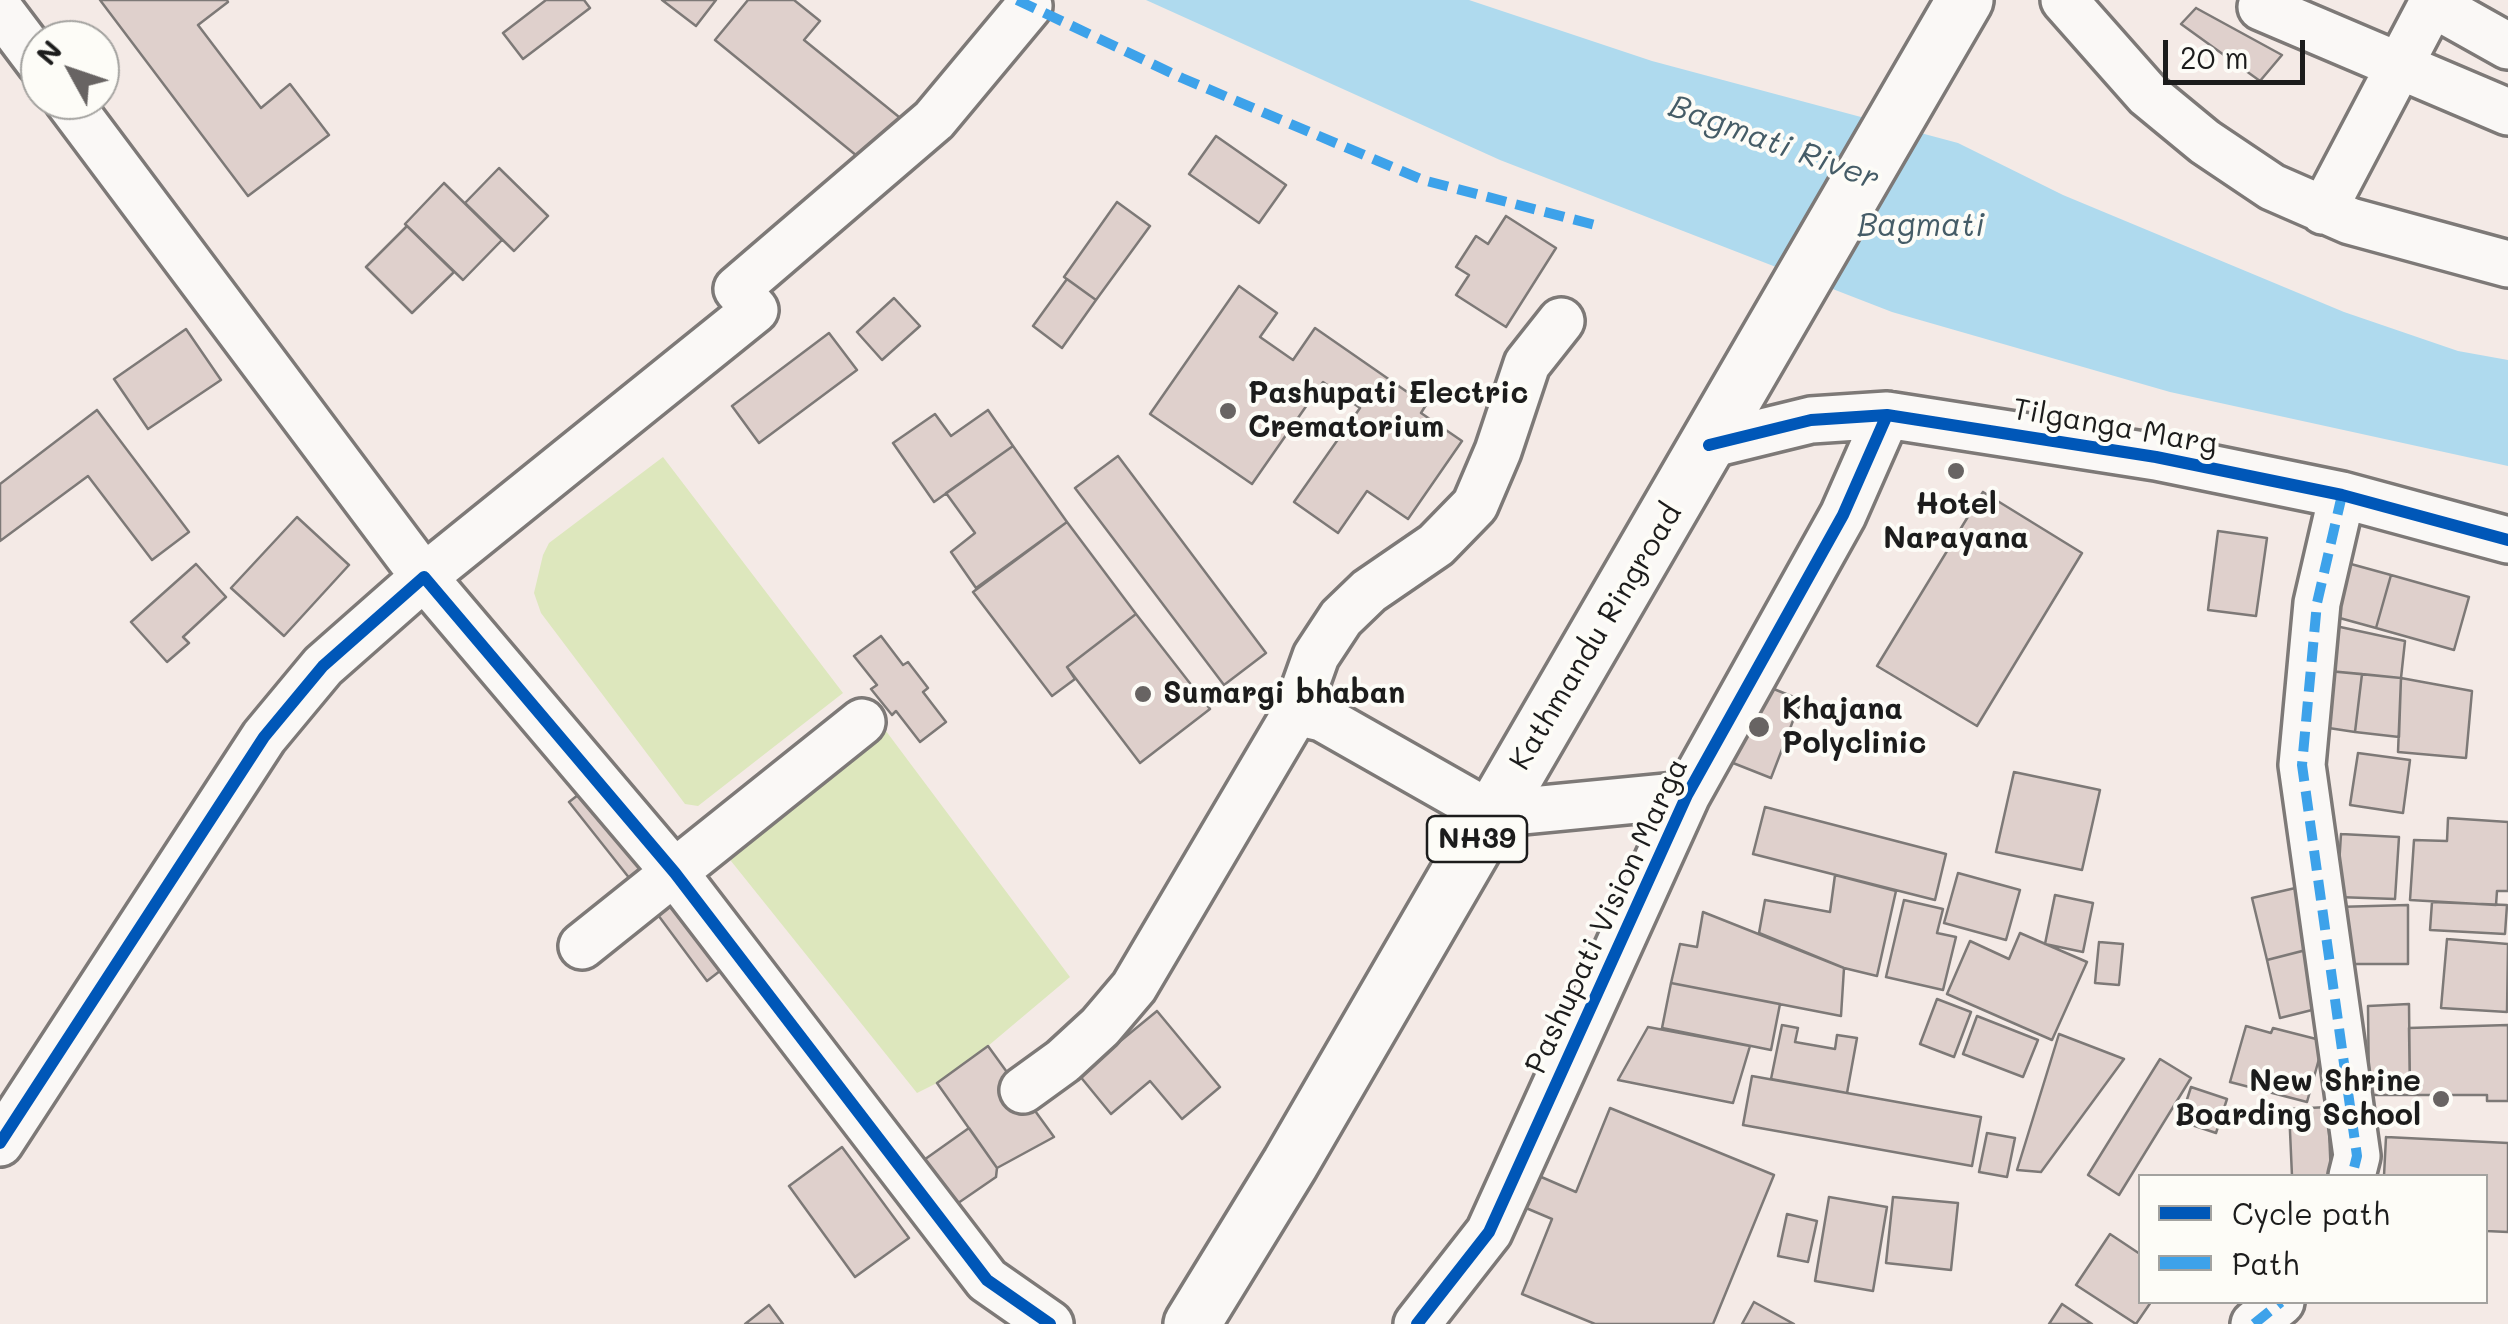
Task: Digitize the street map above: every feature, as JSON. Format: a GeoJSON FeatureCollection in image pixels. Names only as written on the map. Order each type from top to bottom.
{"type":"FeatureCollection","features":[{"type":"Feature","properties":{"kind":"highway","name":"Kathmandu Ringroad"},"geometry":{"type":"LineString","coordinates":[[1207,1322],[1290,1164],[1954,18]]}},
{"type":"Feature","properties":{"kind":"street"},"geometry":{"type":"LineString","coordinates":[[2064,0],[2148,94],[2204,141],[2272,186],[2323,211],[2508,264]]}},
{"type":"Feature","properties":{"kind":"street"},"geometry":{"type":"LineString","coordinates":[[2323,211],[2433,2],[2508,46]]}},
{"type":"Feature","properties":{"kind":"street"},"geometry":{"type":"LineString","coordinates":[[0,1143],[264,737],[323,666],[424,577],[755,310],[737,289],[934,120],[1029,6]]}},
{"type":"Feature","properties":{"kind":"street"},"geometry":{"type":"LineString","coordinates":[[2261,6],[2508,112]]}},
{"type":"Feature","properties":{"kind":"street"},"geometry":{"type":"LineString","coordinates":[[0,10],[20,36]]}},
{"type":"Feature","properties":{"kind":"street"},"geometry":{"type":"LineString","coordinates":[[83,120],[424,577],[674,873],[988,1280],[1050,1324]]}},
{"type":"Feature","properties":{"kind":"street"},"geometry":{"type":"LineString","coordinates":[[1022,1090],[1100,1027],[1134,987],[1296,712],[1316,656],[1341,618],[1369,590],[1436,545],[1475,505],[1527,364],[1560,321]]}},
{"type":"Feature","properties":{"kind":"street","name":"Tilganga Marg"},"geometry":{"type":"LineString","coordinates":[[1709,445],[1811,420],[1888,415],[2156,457],[2342,495],[2508,540]]}},
{"type":"Feature","properties":{"kind":"street","name":"Pashupati Vision Marga"},"geometry":{"type":"LineString","coordinates":[[1417,1324],[1489,1232],[1686,795],[1844,515],[1888,415]]}},
{"type":"Feature","properties":{"kind":"street"},"geometry":{"type":"LineString","coordinates":[[2342,495],[2317,603],[2302,764],[2357,1156],[2352,1174]]}},
{"type":"Feature","properties":{"kind":"street"},"geometry":{"type":"LineString","coordinates":[[1296,712],[1322,718],[1492,814],[1686,795]]}},
{"type":"Feature","properties":{"kind":"street"},"geometry":{"type":"LineString","coordinates":[[582,946],[862,722]]}},
{"type":"Feature","properties":{"kind":"street"},"geometry":{"type":"LineString","coordinates":[[2254,1324],[2279,1304]]}},
{"type":"Feature","properties":{"kind":"green space"},"geometry":{"type":"Polygon","coordinates":[[[663,457],[843,693],[698,806],[685,804],[541,613],[534,593],[549,543],[663,457]]]}},
{"type":"Feature","properties":{"kind":"green space"},"geometry":{"type":"Polygon","coordinates":[[[883,727],[1070,977],[988,1046],[917,1093],[731,861],[734,843],[883,727]]]}},
{"type":"Feature","properties":{"kind":"water","name":"Bagmati"},"geometry":{"type":"Polygon","coordinates":[[[1146,0],[1469,0],[1652,61],[1958,143],[2063,195],[2344,312],[2458,351],[2508,360],[2508,466],[2170,392],[1892,312],[1500,160],[1146,0]]]}},
{"type":"Feature","properties":{"kind":"building"},"geometry":{"type":"Polygon","coordinates":[[[100,0],[227,0],[198,25],[261,108],[290,84],[329,135],[248,196],[120,26],[120,20],[115,20],[100,0]]]}},
{"type":"Feature","properties":{"kind":"building"},"geometry":{"type":"Polygon","coordinates":[[[546,0],[584,0],[590,8],[523,59],[503,33],[546,0]]]}},
{"type":"Feature","properties":{"kind":"building"},"geometry":{"type":"Polygon","coordinates":[[[662,0],[716,0],[696,26],[662,0]]]}},
{"type":"Feature","properties":{"kind":"building"},"geometry":{"type":"Polygon","coordinates":[[[748,0],[794,0],[820,21],[804,40],[904,121],[868,165],[715,40],[748,0]]]}},
{"type":"Feature","properties":{"kind":"building"},"geometry":{"type":"Polygon","coordinates":[[[2196,8],[2282,55],[2260,81],[2181,24],[2196,8]]]}},
{"type":"Feature","properties":{"kind":"building"},"geometry":{"type":"Polygon","coordinates":[[[1216,136],[1286,185],[1259,223],[1189,174],[1216,136]]]}},
{"type":"Feature","properties":{"kind":"building"},"geometry":{"type":"Polygon","coordinates":[[[499,168],[548,216],[514,251],[465,203],[499,168]]]}},
{"type":"Feature","properties":{"kind":"building"},"geometry":{"type":"Polygon","coordinates":[[[444,183],[502,240],[463,280],[405,224],[444,183]]]}},
{"type":"Feature","properties":{"kind":"building"},"geometry":{"type":"Polygon","coordinates":[[[1117,202],[1150,226],[1096,300],[1064,277],[1117,202]]]}},
{"type":"Feature","properties":{"kind":"building"},"geometry":{"type":"Polygon","coordinates":[[[1506,216],[1556,248],[1506,327],[1456,295],[1469,275],[1456,267],[1476,236],[1488,244],[1506,216]]]}},
{"type":"Feature","properties":{"kind":"building"},"geometry":{"type":"Polygon","coordinates":[[[407,226],[454,272],[412,313],[366,267],[407,226]]]}},
{"type":"Feature","properties":{"kind":"building"},"geometry":{"type":"Polygon","coordinates":[[[1067,279],[1096,300],[1062,348],[1033,326],[1067,279]]]}},
{"type":"Feature","properties":{"kind":"building","name":"Pashupati Electric Crematorium"},"geometry":{"type":"Polygon","coordinates":[[[1239,286],[1277,313],[1260,337],[1293,360],[1315,328],[1426,405],[1421,413],[1462,441],[1408,519],[1367,491],[1338,533],[1294,502],[1360,408],[1323,382],[1252,484],[1150,414],[1239,286]]]}},
{"type":"Feature","properties":{"kind":"building"},"geometry":{"type":"Polygon","coordinates":[[[894,298],[920,326],[882,360],[857,332],[894,298]]]}},
{"type":"Feature","properties":{"kind":"building"},"geometry":{"type":"Polygon","coordinates":[[[186,329],[221,380],[148,429],[114,379],[186,329]]]}},
{"type":"Feature","properties":{"kind":"building"},"geometry":{"type":"Polygon","coordinates":[[[829,333],[857,370],[759,443],[732,406],[829,333]]]}},
{"type":"Feature","properties":{"kind":"building"},"geometry":{"type":"Polygon","coordinates":[[[97,410],[189,532],[152,560],[88,476],[0,541],[0,484],[97,410]]]}},
{"type":"Feature","properties":{"kind":"building"},"geometry":{"type":"Polygon","coordinates":[[[988,410],[1013,446],[934,502],[893,443],[935,414],[951,436],[988,410]]]}},
{"type":"Feature","properties":{"kind":"building"},"geometry":{"type":"Polygon","coordinates":[[[1013,446],[1067,522],[976,588],[951,552],[975,533],[946,493],[1013,446]]]}},
{"type":"Feature","properties":{"kind":"building"},"geometry":{"type":"Polygon","coordinates":[[[1118,456],[1266,653],[1224,685],[1075,488],[1118,456]]]}},
{"type":"Feature","properties":{"kind":"building"},"geometry":{"type":"Polygon","coordinates":[[[1983,492],[2082,553],[1977,726],[1877,666],[1983,492]]]}},
{"type":"Feature","properties":{"kind":"building"},"geometry":{"type":"Polygon","coordinates":[[[297,517],[349,565],[284,636],[231,588],[297,517]]]}},
{"type":"Feature","properties":{"kind":"building"},"geometry":{"type":"Polygon","coordinates":[[[1067,522],[1136,614],[1067,667],[1075,679],[1052,696],[973,592],[1067,522]]]}},
{"type":"Feature","properties":{"kind":"building"},"geometry":{"type":"Polygon","coordinates":[[[2218,531],[2267,538],[2256,616],[2208,610],[2218,531]]]}},
{"type":"Feature","properties":{"kind":"building"},"geometry":{"type":"Polygon","coordinates":[[[2340,561],[2391,575],[2376,628],[2325,614],[2340,561]]]}},
{"type":"Feature","properties":{"kind":"building"},"geometry":{"type":"Polygon","coordinates":[[[196,564],[226,597],[183,637],[189,643],[167,662],[131,622],[196,564]]]}},
{"type":"Feature","properties":{"kind":"building"},"geometry":{"type":"Polygon","coordinates":[[[2391,575],[2469,597],[2454,650],[2376,628],[2391,575]]]}},
{"type":"Feature","properties":{"kind":"building","name":"Sumargi bhaban"},"geometry":{"type":"Polygon","coordinates":[[[1136,614],[1210,709],[1140,763],[1067,667],[1136,614]]]}},
{"type":"Feature","properties":{"kind":"building"},"geometry":{"type":"Polygon","coordinates":[[[2331,625],[2405,641],[2401,678],[2318,670],[2331,625]]]}},
{"type":"Feature","properties":{"kind":"building"},"geometry":{"type":"Polygon","coordinates":[[[881,636],[903,665],[908,662],[928,688],[923,692],[946,722],[920,742],[896,711],[892,715],[871,689],[877,685],[854,656],[881,636]]]}},
{"type":"Feature","properties":{"kind":"building"},"geometry":{"type":"Polygon","coordinates":[[[2318,670],[2362,674],[2355,732],[2322,727],[2318,670]]]}},
{"type":"Feature","properties":{"kind":"building"},"geometry":{"type":"Polygon","coordinates":[[[2362,674],[2401,678],[2399,737],[2355,732],[2362,674]]]}},
{"type":"Feature","properties":{"kind":"building"},"geometry":{"type":"Polygon","coordinates":[[[2401,678],[2472,691],[2466,758],[2398,752],[2401,678]]]}},
{"type":"Feature","properties":{"kind":"building"},"geometry":{"type":"Polygon","coordinates":[[[1759,683],[1801,700],[1771,778],[1728,761],[1759,683]]]}},
{"type":"Feature","properties":{"kind":"building"},"geometry":{"type":"Polygon","coordinates":[[[2358,753],[2410,760],[2403,813],[2350,805],[2358,753]]]}},
{"type":"Feature","properties":{"kind":"building"},"geometry":{"type":"Polygon","coordinates":[[[2014,772],[2100,790],[2082,870],[1996,852],[2014,772]]]}},
{"type":"Feature","properties":{"kind":"building"},"geometry":{"type":"Polygon","coordinates":[[[587,788],[651,869],[634,884],[569,802],[587,788]]]}},
{"type":"Feature","properties":{"kind":"building"},"geometry":{"type":"Polygon","coordinates":[[[1765,807],[1946,854],[1935,900],[1753,854],[1765,807]]]}},
{"type":"Feature","properties":{"kind":"building"},"geometry":{"type":"Polygon","coordinates":[[[2448,818],[2508,822],[2508,891],[2497,891],[2496,905],[2410,900],[2414,840],[2447,841],[2448,818]]]}},
{"type":"Feature","properties":{"kind":"building"},"geometry":{"type":"Polygon","coordinates":[[[2341,834],[2399,837],[2395,899],[2337,897],[2341,834]]]}},
{"type":"Feature","properties":{"kind":"building"},"geometry":{"type":"Polygon","coordinates":[[[1958,873],[2020,890],[2006,940],[1944,923],[1958,873]]]}},
{"type":"Feature","properties":{"kind":"building"},"geometry":{"type":"Polygon","coordinates":[[[1835,875],[1896,891],[1877,976],[1844,968],[1759,933],[1765,900],[1830,912],[1835,875]]]}},
{"type":"Feature","properties":{"kind":"building"},"geometry":{"type":"Polygon","coordinates":[[[2304,886],[2318,947],[2267,960],[2252,898],[2304,886]]]}},
{"type":"Feature","properties":{"kind":"building"},"geometry":{"type":"Polygon","coordinates":[[[2055,895],[2093,903],[2083,952],[2045,944],[2055,895]]]}},
{"type":"Feature","properties":{"kind":"building"},"geometry":{"type":"Polygon","coordinates":[[[679,899],[729,964],[707,981],[658,915],[679,899]]]}},
{"type":"Feature","properties":{"kind":"building"},"geometry":{"type":"Polygon","coordinates":[[[1904,900],[1943,909],[1937,933],[1956,937],[1943,990],[1886,977],[1904,900]]]}},
{"type":"Feature","properties":{"kind":"building"},"geometry":{"type":"Polygon","coordinates":[[[2432,902],[2507,905],[2505,934],[2430,930],[2432,902]]]}},
{"type":"Feature","properties":{"kind":"building"},"geometry":{"type":"Polygon","coordinates":[[[2408,905],[2408,964],[2347,964],[2336,907],[2408,905]]]}},
{"type":"Feature","properties":{"kind":"building"},"geometry":{"type":"Polygon","coordinates":[[[1703,912],[1844,968],[1841,1016],[1671,983],[1680,944],[1697,947],[1703,912]]]}},
{"type":"Feature","properties":{"kind":"building"},"geometry":{"type":"Polygon","coordinates":[[[2020,933],[2087,962],[2052,1040],[1947,994],[1970,941],[2009,959],[2020,933]]]}},
{"type":"Feature","properties":{"kind":"building"},"geometry":{"type":"Polygon","coordinates":[[[2447,939],[2508,944],[2507,1012],[2441,1008],[2447,939]]]}},
{"type":"Feature","properties":{"kind":"building"},"geometry":{"type":"Polygon","coordinates":[[[2099,942],[2123,944],[2119,985],[2095,983],[2099,942]]]}},
{"type":"Feature","properties":{"kind":"building"},"geometry":{"type":"Polygon","coordinates":[[[2306,950],[2320,1008],[2280,1018],[2267,960],[2306,950]]]}},
{"type":"Feature","properties":{"kind":"building"},"geometry":{"type":"Polygon","coordinates":[[[1671,983],[1780,1004],[1771,1050],[1662,1028],[1671,983]]]}},
{"type":"Feature","properties":{"kind":"building"},"geometry":{"type":"Polygon","coordinates":[[[1937,999],[1971,1012],[1954,1057],[1920,1044],[1937,999]]]}},
{"type":"Feature","properties":{"kind":"building"},"geometry":{"type":"Polygon","coordinates":[[[2409,1004],[2410,1095],[2369,1095],[2368,1006],[2409,1004]]]}},
{"type":"Feature","properties":{"kind":"building"},"geometry":{"type":"Polygon","coordinates":[[[1157,1011],[1220,1087],[1182,1119],[1150,1081],[1111,1114],[1079,1075],[1157,1011]]]}},
{"type":"Feature","properties":{"kind":"building"},"geometry":{"type":"Polygon","coordinates":[[[1977,1016],[2038,1040],[2023,1077],[1963,1054],[1977,1016]]]}},
{"type":"Feature","properties":{"kind":"building"},"geometry":{"type":"Polygon","coordinates":[[[1782,1025],[1798,1028],[1795,1042],[1835,1049],[1837,1035],[1857,1038],[1847,1093],[1771,1079],[1782,1025]]]}},
{"type":"Feature","properties":{"kind":"building"},"geometry":{"type":"Polygon","coordinates":[[[2508,1025],[2508,1101],[2487,1101],[2487,1095],[2410,1095],[2409,1028],[2508,1025]]]}},
{"type":"Feature","properties":{"kind":"building"},"geometry":{"type":"Polygon","coordinates":[[[2246,1026],[2271,1033],[2273,1028],[2324,1041],[2307,1102],[2230,1082],[2246,1026]]]}},
{"type":"Feature","properties":{"kind":"building"},"geometry":{"type":"Polygon","coordinates":[[[1648,1027],[1750,1046],[1733,1103],[1618,1080],[1648,1027]]]}},
{"type":"Feature","properties":{"kind":"building"},"geometry":{"type":"Polygon","coordinates":[[[2059,1034],[2124,1059],[2041,1172],[2017,1170],[2059,1034]]]}},
{"type":"Feature","properties":{"kind":"building"},"geometry":{"type":"Polygon","coordinates":[[[988,1046],[1054,1137],[997,1168],[937,1083],[988,1046]]]}},
{"type":"Feature","properties":{"kind":"building"},"geometry":{"type":"Polygon","coordinates":[[[2160,1059],[2191,1078],[2119,1195],[2088,1175],[2160,1059]]]}},
{"type":"Feature","properties":{"kind":"building"},"geometry":{"type":"Polygon","coordinates":[[[1752,1076],[1981,1117],[1972,1166],[1743,1125],[1752,1076]]]}},
{"type":"Feature","properties":{"kind":"building"},"geometry":{"type":"Polygon","coordinates":[[[2191,1087],[2227,1099],[2216,1133],[2180,1121],[2191,1087]]]}},
{"type":"Feature","properties":{"kind":"building"},"geometry":{"type":"Polygon","coordinates":[[[2328,1107],[2331,1174],[2292,1174],[2289,1109],[2328,1107]]]}},
{"type":"Feature","properties":{"kind":"building"},"geometry":{"type":"Polygon","coordinates":[[[1610,1108],[1774,1175],[1713,1324],[1595,1324],[1522,1294],[1552,1219],[1526,1208],[1539,1176],[1576,1192],[1610,1108]]]}},
{"type":"Feature","properties":{"kind":"building"},"geometry":{"type":"Polygon","coordinates":[[[969,1128],[997,1168],[996,1177],[948,1210],[914,1167],[969,1128]]]}},
{"type":"Feature","properties":{"kind":"building"},"geometry":{"type":"Polygon","coordinates":[[[1987,1133],[2015,1138],[2007,1177],[1979,1172],[1987,1133]]]}},
{"type":"Feature","properties":{"kind":"building"},"geometry":{"type":"Polygon","coordinates":[[[2386,1137],[2508,1143],[2508,1232],[2488,1231],[2488,1174],[2384,1174],[2386,1137]]]}},
{"type":"Feature","properties":{"kind":"building"},"geometry":{"type":"Polygon","coordinates":[[[842,1147],[909,1238],[855,1277],[789,1186],[842,1147]]]}},
{"type":"Feature","properties":{"kind":"building"},"geometry":{"type":"Polygon","coordinates":[[[1829,1197],[1887,1207],[1873,1291],[1815,1281],[1829,1197]]]}},
{"type":"Feature","properties":{"kind":"building"},"geometry":{"type":"Polygon","coordinates":[[[1893,1197],[1958,1203],[1951,1270],[1886,1263],[1893,1197]]]}},
{"type":"Feature","properties":{"kind":"building"},"geometry":{"type":"Polygon","coordinates":[[[1787,1214],[1817,1221],[1808,1262],[1778,1256],[1787,1214]]]}},
{"type":"Feature","properties":{"kind":"building"},"geometry":{"type":"Polygon","coordinates":[[[2110,1234],[2138,1253],[2138,1304],[2150,1304],[2136,1324],[2076,1285],[2110,1234]]]}},
{"type":"Feature","properties":{"kind":"building"},"geometry":{"type":"Polygon","coordinates":[[[1754,1302],[1794,1324],[1742,1324],[1754,1302]]]}},
{"type":"Feature","properties":{"kind":"building"},"geometry":{"type":"Polygon","coordinates":[[[2062,1304],[2092,1324],[2049,1324],[2062,1304]]]}},
{"type":"Feature","properties":{"kind":"building"},"geometry":{"type":"Polygon","coordinates":[[[769,1305],[783,1324],[745,1324],[769,1305]]]}},
{"type":"Feature","properties":{"kind":"marked path"},"geometry":{"type":"LineString","coordinates":[[1017,0],[1182,78],[1423,180],[1595,225]]}},
{"type":"Feature","properties":{"kind":"marked path"},"geometry":{"type":"LineString","coordinates":[[2342,495],[2317,603],[2302,765],[2357,1156],[2352,1174]]}},
{"type":"Feature","properties":{"kind":"marked path"},"geometry":{"type":"LineString","coordinates":[[2254,1324],[2279,1304]]}},
{"type":"Feature","properties":{"kind":"cycle path"},"geometry":{"type":"LineString","coordinates":[[1709,445],[1811,420],[1887,415],[2156,457],[2342,495],[2508,540]]}},
{"type":"Feature","properties":{"kind":"cycle path"},"geometry":{"type":"LineString","coordinates":[[1417,1324],[1489,1232],[1687,795],[1843,515],[1887,415]]}},
{"type":"Feature","properties":{"kind":"cycle path"},"geometry":{"type":"LineString","coordinates":[[0,1143],[264,737],[323,666],[424,577],[675,873],[987,1280],[1050,1324]]}},
{"type":"Feature","properties":{"kind":"place","name":"Pashupati Electric Crematorium"},"geometry":{"type":"Point","coordinates":[1228,411]}},
{"type":"Feature","properties":{"kind":"place","name":"Hotel Narayana"},"geometry":{"type":"Point","coordinates":[1956,471]}},
{"type":"Feature","properties":{"kind":"place","name":"Sumargi bhaban"},"geometry":{"type":"Point","coordinates":[1143,694]}},
{"type":"Feature","properties":{"kind":"place","name":"Khajana Polyclinic"},"geometry":{"type":"Point","coordinates":[1759,727]}},
{"type":"Feature","properties":{"kind":"place","name":"New Shrine Boarding School"},"geometry":{"type":"Point","coordinates":[2441,1099]}},
{"type":"Feature","properties":{"kind":"water label","name":"Bagmati River"},"geometry":{"type":"Point","coordinates":[1774,143]}}]}
